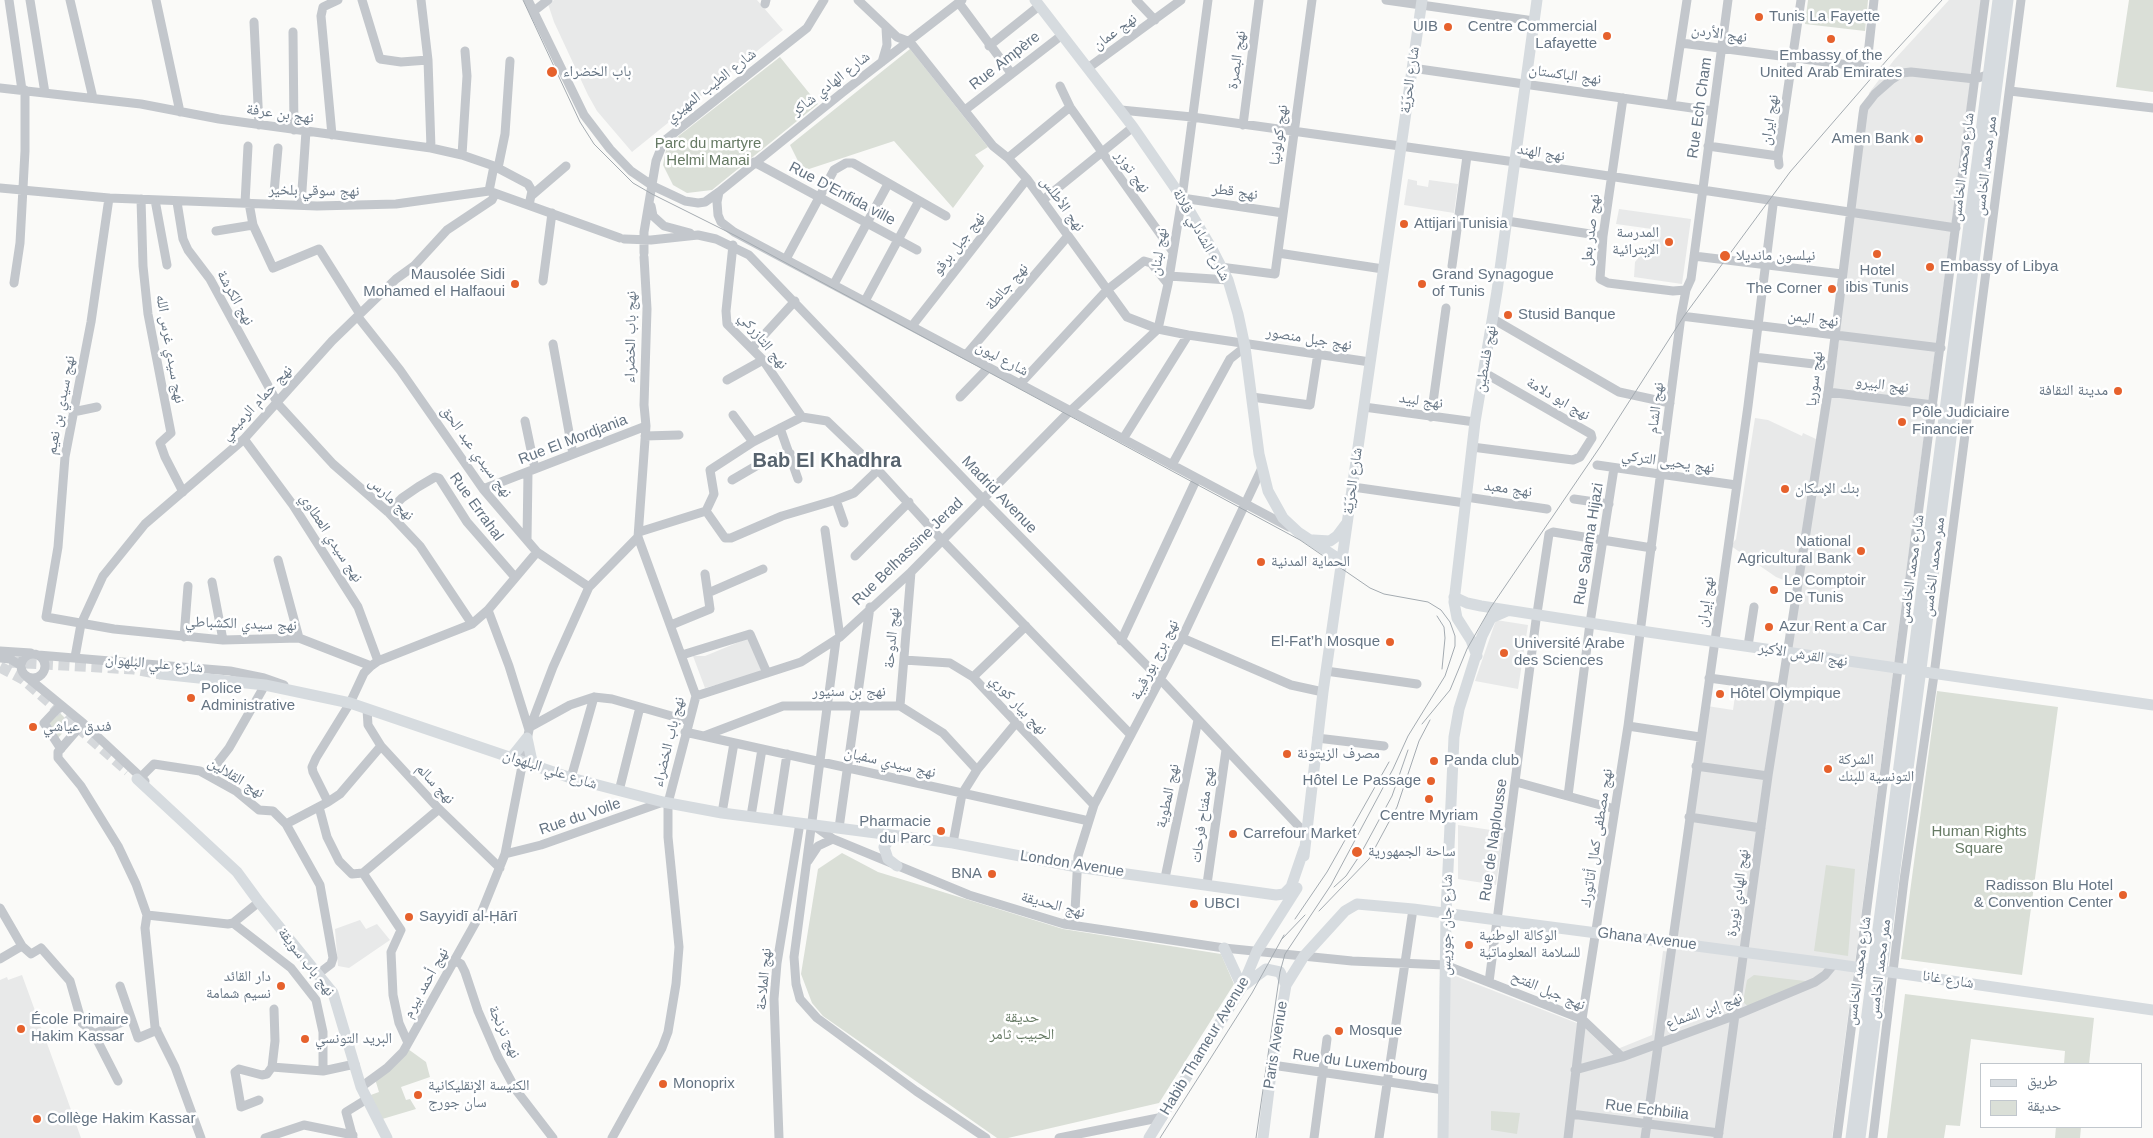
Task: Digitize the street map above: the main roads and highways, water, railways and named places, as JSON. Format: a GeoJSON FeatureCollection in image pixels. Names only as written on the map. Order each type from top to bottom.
{"type":"FeatureCollection","features":[{"type":"Feature","properties":{"kind":"main road","name":"نهج فلسطين"},"geometry":{"type":"LineString","coordinates":[[1454,598],[1475,422],[1493,319],[1536,0]]}},
{"type":"Feature","properties":{"kind":"main road","name":"شارع محمد الخامس"},"geometry":{"type":"LineString","coordinates":[[1860,1138],[1882,970],[1916,672],[1998,0]]}},
{"type":"Feature","properties":{"kind":"main road","name":"شارع محمد الخامس"},"geometry":{"type":"LineString","coordinates":[[1916,672],[2008,0]]}},
{"type":"Feature","properties":{"kind":"main road","name":"شارع الشادلي قلالة"},"geometry":{"type":"LineString","coordinates":[[1037,3],[1121,110],[1182,198],[1228,280],[1244,345],[1262,468],[1268,490],[1278,511],[1298,532],[1342,561]]}},
{"type":"Feature","properties":{"kind":"main road","name":"شارع الحرّيّة"},"geometry":{"type":"LineString","coordinates":[[1257,951],[1296,889],[1303,866],[1305,833],[1323,692],[1421,3]]}},
{"type":"Feature","properties":{"kind":"main road"},"geometry":{"type":"LineString","coordinates":[[1310,539],[1330,541],[1337,536],[1347,522]]}},
{"type":"Feature","properties":{"kind":"main road","name":"نهج القرش الأكبر"},"geometry":{"type":"LineString","coordinates":[[1454,598],[1468,603],[1641,631],[1934,675],[2153,705]]}},
{"type":"Feature","properties":{"kind":"main road"},"geometry":{"type":"LineString","coordinates":[[1454,598],[1457,618],[1471,640],[1477,656]]}},
{"type":"Feature","properties":{"kind":"main road","name":"شارع جان جوريس"},"geometry":{"type":"LineString","coordinates":[[1444,1138],[1446,913],[1454,737],[1459,709],[1482,636],[1490,618],[1509,610]]}},
{"type":"Feature","properties":{"kind":"main road","name":"شارع علي البلهوان"},"geometry":{"type":"LineString","coordinates":[[161,674],[296,690],[350,703],[533,766],[619,792],[665,803],[722,813],[805,823]]}},
{"type":"Feature","properties":{"kind":"main road"},"geometry":{"type":"LineString","coordinates":[[516,759],[529,731],[533,766]]}},
{"type":"Feature","properties":{"kind":"main road","name":"نهج باب سويقة"},"geometry":{"type":"LineString","coordinates":[[139,778],[237,872],[332,993],[338,1006],[361,1087],[387,1138]]}},
{"type":"Feature","properties":{"kind":"main road","name":"London Avenue"},"geometry":{"type":"LineString","coordinates":[[805,823],[836,834],[896,836],[953,843],[1077,867],[1276,895],[1284,894],[1291,887],[1304,849]]}},
{"type":"Feature","properties":{"kind":"main road"},"geometry":{"type":"LineString","coordinates":[[896,836],[889,840],[884,847],[888,859],[897,866]]}},
{"type":"Feature","properties":{"kind":"main road","name":"Ghana Avenue"},"geometry":{"type":"LineString","coordinates":[[1304,956],[1351,906],[1357,904],[1446,913],[1744,952]]}},
{"type":"Feature","properties":{"kind":"main road"},"geometry":{"type":"LineString","coordinates":[[1224,948],[1242,987],[1266,969],[1280,972],[1286,985]]}},
{"type":"Feature","properties":{"kind":"main road","name":"Habib Thameur Avenue"},"geometry":{"type":"LineString","coordinates":[[1149,1138],[1242,987],[1257,951]]}},
{"type":"Feature","properties":{"kind":"main road","name":"شارع غانا"},"geometry":{"type":"LineString","coordinates":[[1744,952],[1882,970],[2153,1010]]}},
{"type":"Feature","properties":{"kind":"main road","name":"Paris Avenue"},"geometry":{"type":"LineString","coordinates":[[1263,1138],[1272,1065],[1286,985],[1304,956]]}},
{"type":"Feature","properties":{"kind":"main road","name":"شارع محمد الخامس"},"geometry":{"type":"LineString","coordinates":[[1851,1138],[1882,970]]}},
{"type":"Feature","properties":{"kind":"tunnel"},"geometry":{"type":"LineString","coordinates":[[9,662],[134,669],[161,674]]}},
{"type":"Feature","properties":{"kind":"tunnel"},"geometry":{"type":"LineString","coordinates":[[0,667],[23,679],[128,771]]}},
{"type":"Feature","properties":{"kind":"tram line"},"geometry":{"type":"LineString","coordinates":[[523,0],[580,122],[594,144],[633,183],[736,236],[1300,540],[1370,588],[1384,594],[1428,602],[1441,610],[1450,622],[1455,636],[1455,646],[1445,676],[1408,736],[1393,769],[1331,885],[1285,954],[1280,972],[1256,1138]]}},
{"type":"Feature","properties":{"kind":"tram line"},"geometry":{"type":"LineString","coordinates":[[1422,724],[1450,690],[1467,649],[1491,607],[1600,447],[1684,316],[1790,172],[1942,0]]}},
{"type":"Feature","properties":{"kind":"tram line"},"geometry":{"type":"LineString","coordinates":[[1437,616],[1444,627],[1445,638],[1442,669]]}},
{"type":"Feature","properties":{"kind":"tram line"},"geometry":{"type":"LineString","coordinates":[[1319,911],[1369,859],[1397,807],[1419,741],[1430,720]]}},
{"type":"Feature","properties":{"kind":"tram line"},"geometry":{"type":"LineString","coordinates":[[1334,887],[1346,876],[1360,855],[1392,796],[1408,750]]}},
{"type":"Feature","properties":{"kind":"tram line"},"geometry":{"type":"LineString","coordinates":[[1295,919],[1327,872],[1389,762]]}},
{"type":"Feature","properties":{"kind":"tram line"},"geometry":{"type":"LineString","coordinates":[[1281,940],[1305,915]]}},
{"type":"Feature","properties":{"kind":"tram line"},"geometry":{"type":"LineString","coordinates":[[1160,1138],[1252,993],[1284,935]]}},
{"type":"Feature","properties":{"kind":"place","name":"Tunis La Fayette"},"geometry":{"type":"Point","coordinates":[1759,17]}},
{"type":"Feature","properties":{"kind":"place","name":"UIB"},"geometry":{"type":"Point","coordinates":[1448,27]}},
{"type":"Feature","properties":{"kind":"place","name":"Centre Commercial Lafayette"},"geometry":{"type":"Point","coordinates":[1607,36]}},
{"type":"Feature","properties":{"kind":"place","name":"Embassy of the United Arab Emirates"},"geometry":{"type":"Point","coordinates":[1831,39]}},
{"type":"Feature","properties":{"kind":"place","name":"باب الخضراء"},"geometry":{"type":"Point","coordinates":[552,72]}},
{"type":"Feature","properties":{"kind":"place","name":"Amen Bank"},"geometry":{"type":"Point","coordinates":[1919,139]}},
{"type":"Feature","properties":{"kind":"place","name":"Attijari Tunisia"},"geometry":{"type":"Point","coordinates":[1404,224]}},
{"type":"Feature","properties":{"kind":"place","name":"المدرسة الإبترائية"},"geometry":{"type":"Point","coordinates":[1669,242]}},
{"type":"Feature","properties":{"kind":"place","name":"Hotel ibis Tunis"},"geometry":{"type":"Point","coordinates":[1877,254]}},
{"type":"Feature","properties":{"kind":"place","name":"نيلسون مانديلا"},"geometry":{"type":"Point","coordinates":[1725,256]}},
{"type":"Feature","properties":{"kind":"place","name":"Embassy of Libya"},"geometry":{"type":"Point","coordinates":[1930,267]}},
{"type":"Feature","properties":{"kind":"place","name":"Mausolée Sidi Mohamed el Halfaoui"},"geometry":{"type":"Point","coordinates":[515,284]}},
{"type":"Feature","properties":{"kind":"place","name":"Grand Synagogue of Tunis"},"geometry":{"type":"Point","coordinates":[1422,284]}},
{"type":"Feature","properties":{"kind":"place","name":"The Corner"},"geometry":{"type":"Point","coordinates":[1832,289]}},
{"type":"Feature","properties":{"kind":"place","name":"Stusid Banque"},"geometry":{"type":"Point","coordinates":[1508,315]}},
{"type":"Feature","properties":{"kind":"place","name":"مدينة الثقافة"},"geometry":{"type":"Point","coordinates":[2118,391]}},
{"type":"Feature","properties":{"kind":"place","name":"Pôle Judiciaire Financier"},"geometry":{"type":"Point","coordinates":[1902,422]}},
{"type":"Feature","properties":{"kind":"place","name":"بنك الإسكان"},"geometry":{"type":"Point","coordinates":[1785,489]}},
{"type":"Feature","properties":{"kind":"place","name":"National Agricultural Bank"},"geometry":{"type":"Point","coordinates":[1861,551]}},
{"type":"Feature","properties":{"kind":"place","name":"الحماية المدنية"},"geometry":{"type":"Point","coordinates":[1261,562]}},
{"type":"Feature","properties":{"kind":"place","name":"Le Comptoir De Tunis"},"geometry":{"type":"Point","coordinates":[1774,590]}},
{"type":"Feature","properties":{"kind":"place","name":"Azur Rent a Car"},"geometry":{"type":"Point","coordinates":[1769,627]}},
{"type":"Feature","properties":{"kind":"place","name":"El-Fat’h Mosque"},"geometry":{"type":"Point","coordinates":[1390,642]}},
{"type":"Feature","properties":{"kind":"place","name":"Université Arabe des Sciences"},"geometry":{"type":"Point","coordinates":[1504,653]}},
{"type":"Feature","properties":{"kind":"place","name":"Hôtel Olympique"},"geometry":{"type":"Point","coordinates":[1720,694]}},
{"type":"Feature","properties":{"kind":"place","name":"Police Administrative"},"geometry":{"type":"Point","coordinates":[191,698]}},
{"type":"Feature","properties":{"kind":"place","name":"فندق عياشي"},"geometry":{"type":"Point","coordinates":[33,727]}},
{"type":"Feature","properties":{"kind":"place","name":"مصرف الزيتونة"},"geometry":{"type":"Point","coordinates":[1287,754]}},
{"type":"Feature","properties":{"kind":"place","name":"Panda club"},"geometry":{"type":"Point","coordinates":[1434,761]}},
{"type":"Feature","properties":{"kind":"place","name":"الشركة التونسية للبنك"},"geometry":{"type":"Point","coordinates":[1828,769]}},
{"type":"Feature","properties":{"kind":"place","name":"Hôtel Le Passage"},"geometry":{"type":"Point","coordinates":[1431,781]}},
{"type":"Feature","properties":{"kind":"place","name":"Centre Myriam"},"geometry":{"type":"Point","coordinates":[1429,799]}},
{"type":"Feature","properties":{"kind":"place","name":"Pharmacie du Parc"},"geometry":{"type":"Point","coordinates":[941,831]}},
{"type":"Feature","properties":{"kind":"place","name":"Carrefour Market"},"geometry":{"type":"Point","coordinates":[1233,834]}},
{"type":"Feature","properties":{"kind":"place","name":"ساحة الجمهورية"},"geometry":{"type":"Point","coordinates":[1357,852]}},
{"type":"Feature","properties":{"kind":"place","name":"BNA"},"geometry":{"type":"Point","coordinates":[992,874]}},
{"type":"Feature","properties":{"kind":"place","name":"Radisson Blu Hotel & Convention Center"},"geometry":{"type":"Point","coordinates":[2123,895]}},
{"type":"Feature","properties":{"kind":"place","name":"UBCI"},"geometry":{"type":"Point","coordinates":[1194,904]}},
{"type":"Feature","properties":{"kind":"place","name":"Sayyidī al-Ḥārī"},"geometry":{"type":"Point","coordinates":[409,917]}},
{"type":"Feature","properties":{"kind":"place","name":"الوكالة الوطنية للسلامة المعلوماتية"},"geometry":{"type":"Point","coordinates":[1469,945]}},
{"type":"Feature","properties":{"kind":"place","name":"دار القائد نسيم شمامة"},"geometry":{"type":"Point","coordinates":[281,986]}},
{"type":"Feature","properties":{"kind":"place","name":"École Primaire Hakim Kassar"},"geometry":{"type":"Point","coordinates":[21,1029]}},
{"type":"Feature","properties":{"kind":"place","name":"Mosque"},"geometry":{"type":"Point","coordinates":[1339,1031]}},
{"type":"Feature","properties":{"kind":"place","name":"البريد التونسي"},"geometry":{"type":"Point","coordinates":[305,1039]}},
{"type":"Feature","properties":{"kind":"place","name":"Monoprix"},"geometry":{"type":"Point","coordinates":[663,1084]}},
{"type":"Feature","properties":{"kind":"place","name":"الكنيسة الإنقليكانية سان جورج"},"geometry":{"type":"Point","coordinates":[418,1095]}},
{"type":"Feature","properties":{"kind":"place","name":"Collège Hakim Kassar"},"geometry":{"type":"Point","coordinates":[37,1119]}},
{"type":"Feature","properties":{"kind":"district","name":"Bab El Khadhra"},"geometry":{"type":"Point","coordinates":[827,461]}},
{"type":"Feature","properties":{"kind":"park label","name":"Parc du martyre Helmi Manai"},"geometry":{"type":"Point","coordinates":[708,152]}},
{"type":"Feature","properties":{"kind":"park label","name":"Human Rights Square"},"geometry":{"type":"Point","coordinates":[1979,840]}},
{"type":"Feature","properties":{"kind":"park label","name":"حديقة الحبيب ثامر"},"geometry":{"type":"Point","coordinates":[1022,1026]}}]}
